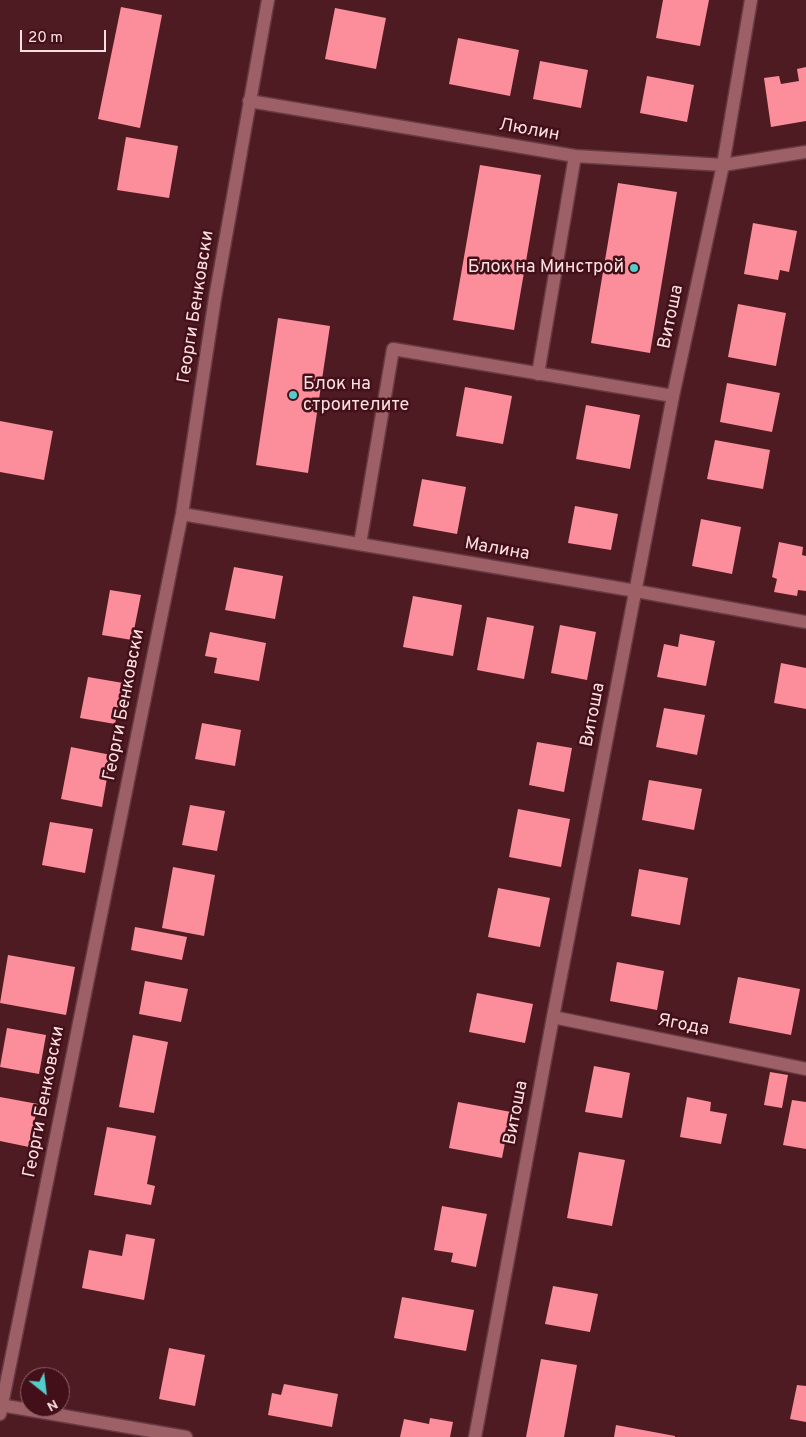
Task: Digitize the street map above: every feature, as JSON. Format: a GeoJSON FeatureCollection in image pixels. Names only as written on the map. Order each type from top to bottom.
{"type":"FeatureCollection","features":[{"type":"Feature","properties":{"kind":"street","name":"Георги Бенковски"},"geometry":{"type":"LineString","coordinates":[[1,1408],[182,514],[215,298],[268,0]]}},
{"type":"Feature","properties":{"kind":"street","name":"Витоша"},"geometry":{"type":"LineString","coordinates":[[475,1437],[553,1017],[673,396],[723,164],[751,0]]}},
{"type":"Feature","properties":{"kind":"street","name":"Люлин"},"geometry":{"type":"LineString","coordinates":[[249,101],[575,156],[723,164],[806,152]]}},
{"type":"Feature","properties":{"kind":"street"},"geometry":{"type":"LineString","coordinates":[[538,374],[575,156]]}},
{"type":"Feature","properties":{"kind":"street"},"geometry":{"type":"LineString","coordinates":[[360,544],[393,349],[673,396]]}},
{"type":"Feature","properties":{"kind":"street","name":"Малина"},"geometry":{"type":"LineString","coordinates":[[182,514],[636,591],[806,622]]}},
{"type":"Feature","properties":{"kind":"street","name":"Ягода"},"geometry":{"type":"LineString","coordinates":[[553,1017],[806,1069]]}},
{"type":"Feature","properties":{"kind":"street"},"geometry":{"type":"LineString","coordinates":[[1,1408],[186,1437]]}},
{"type":"Feature","properties":{"kind":"building"},"geometry":{"type":"Polygon","coordinates":[[[663,0],[709,0],[700,46],[656,38],[663,0]]]}},
{"type":"Feature","properties":{"kind":"building"},"geometry":{"type":"Polygon","coordinates":[[[121,7],[162,15],[140,128],[98,119],[121,7]]]}},
{"type":"Feature","properties":{"kind":"building"},"geometry":{"type":"Polygon","coordinates":[[[335,8],[386,18],[376,69],[325,59],[335,8]]]}},
{"type":"Feature","properties":{"kind":"building"},"geometry":{"type":"Polygon","coordinates":[[[458,38],[519,50],[510,96],[449,84],[458,38]]]}},
{"type":"Feature","properties":{"kind":"building"},"geometry":{"type":"Polygon","coordinates":[[[540,61],[588,70],[581,108],[533,99],[540,61]]]}},
{"type":"Feature","properties":{"kind":"building"},"geometry":{"type":"Polygon","coordinates":[[[806,67],[806,121],[771,127],[764,78],[779,76],[781,84],[799,81],[797,69],[806,67]]]}},
{"type":"Feature","properties":{"kind":"building"},"geometry":{"type":"Polygon","coordinates":[[[647,76],[694,85],[687,122],[640,113],[647,76]]]}},
{"type":"Feature","properties":{"kind":"building"},"geometry":{"type":"Polygon","coordinates":[[[126,137],[178,146],[169,198],[117,190],[126,137]]]}},
{"type":"Feature","properties":{"kind":"building","name":"Блок на Минстрой"},"geometry":{"type":"Polygon","coordinates":[[[480,165],[541,175],[514,330],[453,320],[480,165]]]}},
{"type":"Feature","properties":{"kind":"building","name":"Блок на Минстрой"},"geometry":{"type":"Polygon","coordinates":[[[618,183],[677,192],[650,353],[591,343],[618,183]]]}},
{"type":"Feature","properties":{"kind":"building"},"geometry":{"type":"Polygon","coordinates":[[[753,223],[797,231],[789,272],[780,270],[778,280],[744,274],[753,223]]]}},
{"type":"Feature","properties":{"kind":"building"},"geometry":{"type":"Polygon","coordinates":[[[738,304],[786,313],[776,366],[728,357],[738,304]]]}},
{"type":"Feature","properties":{"kind":"building","name":"Блок на строителите"},"geometry":{"type":"Polygon","coordinates":[[[278,318],[330,326],[308,473],[256,465],[278,318]]]}},
{"type":"Feature","properties":{"kind":"building"},"geometry":{"type":"Polygon","coordinates":[[[727,383],[780,393],[772,432],[720,422],[727,383]]]}},
{"type":"Feature","properties":{"kind":"building"},"geometry":{"type":"Polygon","coordinates":[[[465,387],[512,396],[503,444],[456,436],[465,387]]]}},
{"type":"Feature","properties":{"kind":"building"},"geometry":{"type":"Polygon","coordinates":[[[586,405],[640,415],[630,469],[576,459],[586,405]]]}},
{"type":"Feature","properties":{"kind":"building"},"geometry":{"type":"Polygon","coordinates":[[[0,421],[53,431],[44,480],[0,472],[0,421]]]}},
{"type":"Feature","properties":{"kind":"building"},"geometry":{"type":"Polygon","coordinates":[[[715,440],[770,450],[763,489],[707,479],[715,440]]]}},
{"type":"Feature","properties":{"kind":"building"},"geometry":{"type":"Polygon","coordinates":[[[422,479],[466,487],[457,534],[413,526],[422,479]]]}},
{"type":"Feature","properties":{"kind":"building"},"geometry":{"type":"Polygon","coordinates":[[[575,506],[618,514],[611,550],[568,543],[575,506]]]}},
{"type":"Feature","properties":{"kind":"building"},"geometry":{"type":"Polygon","coordinates":[[[701,519],[741,527],[732,574],[692,566],[701,519]]]}},
{"type":"Feature","properties":{"kind":"building"},"geometry":{"type":"Polygon","coordinates":[[[779,542],[803,547],[802,555],[806,556],[806,591],[798,590],[797,596],[774,592],[777,579],[772,577],[779,542]]]}},
{"type":"Feature","properties":{"kind":"building"},"geometry":{"type":"Polygon","coordinates":[[[234,567],[283,576],[275,619],[225,610],[234,567]]]}},
{"type":"Feature","properties":{"kind":"building"},"geometry":{"type":"Polygon","coordinates":[[[110,590],[141,595],[132,640],[102,635],[110,590]]]}},
{"type":"Feature","properties":{"kind":"building"},"geometry":{"type":"Polygon","coordinates":[[[413,596],[462,605],[453,656],[403,647],[413,596]]]}},
{"type":"Feature","properties":{"kind":"building"},"geometry":{"type":"Polygon","coordinates":[[[487,617],[534,626],[524,679],[477,670],[487,617]]]}},
{"type":"Feature","properties":{"kind":"building"},"geometry":{"type":"Polygon","coordinates":[[[560,625],[596,632],[587,680],[551,673],[560,625]]]}},
{"type":"Feature","properties":{"kind":"building"},"geometry":{"type":"Polygon","coordinates":[[[210,632],[266,643],[259,681],[214,673],[217,658],[205,656],[210,632]]]}},
{"type":"Feature","properties":{"kind":"building"},"geometry":{"type":"Polygon","coordinates":[[[680,634],[715,641],[706,686],[657,677],[664,644],[678,647],[680,634]]]}},
{"type":"Feature","properties":{"kind":"building"},"geometry":{"type":"Polygon","coordinates":[[[781,663],[806,668],[806,709],[774,703],[781,663]]]}},
{"type":"Feature","properties":{"kind":"building"},"geometry":{"type":"Polygon","coordinates":[[[88,677],[123,683],[115,724],[80,718],[88,677]]]}},
{"type":"Feature","properties":{"kind":"building"},"geometry":{"type":"Polygon","coordinates":[[[664,708],[705,715],[697,755],[656,747],[664,708]]]}},
{"type":"Feature","properties":{"kind":"building"},"geometry":{"type":"Polygon","coordinates":[[[202,723],[241,730],[235,766],[195,759],[202,723]]]}},
{"type":"Feature","properties":{"kind":"building"},"geometry":{"type":"Polygon","coordinates":[[[537,742],[572,748],[564,792],[529,785],[537,742]]]}},
{"type":"Feature","properties":{"kind":"building"},"geometry":{"type":"Polygon","coordinates":[[[71,747],[111,755],[102,807],[61,799],[71,747]]]}},
{"type":"Feature","properties":{"kind":"building"},"geometry":{"type":"Polygon","coordinates":[[[649,780],[702,789],[694,830],[642,820],[649,780]]]}},
{"type":"Feature","properties":{"kind":"building"},"geometry":{"type":"Polygon","coordinates":[[[190,805],[225,811],[217,851],[182,845],[190,805]]]}},
{"type":"Feature","properties":{"kind":"building"},"geometry":{"type":"Polygon","coordinates":[[[518,809],[570,819],[561,867],[509,857],[518,809]]]}},
{"type":"Feature","properties":{"kind":"building"},"geometry":{"type":"Polygon","coordinates":[[[50,822],[93,829],[85,873],[42,865],[50,822]]]}},
{"type":"Feature","properties":{"kind":"building"},"geometry":{"type":"Polygon","coordinates":[[[173,867],[215,875],[204,936],[162,928],[173,867]]]}},
{"type":"Feature","properties":{"kind":"building"},"geometry":{"type":"Polygon","coordinates":[[[639,869],[688,878],[680,925],[631,916],[639,869]]]}},
{"type":"Feature","properties":{"kind":"building"},"geometry":{"type":"Polygon","coordinates":[[[498,888],[550,898],[540,947],[488,937],[498,888]]]}},
{"type":"Feature","properties":{"kind":"building"},"geometry":{"type":"Polygon","coordinates":[[[135,927],[187,937],[182,960],[131,950],[135,927]]]}},
{"type":"Feature","properties":{"kind":"building"},"geometry":{"type":"Polygon","coordinates":[[[8,955],[75,967],[66,1015],[0,1003],[8,955]]]}},
{"type":"Feature","properties":{"kind":"building"},"geometry":{"type":"Polygon","coordinates":[[[617,962],[664,971],[657,1010],[610,1001],[617,962]]]}},
{"type":"Feature","properties":{"kind":"building"},"geometry":{"type":"Polygon","coordinates":[[[738,977],[800,989],[791,1035],[729,1023],[738,977]]]}},
{"type":"Feature","properties":{"kind":"building"},"geometry":{"type":"Polygon","coordinates":[[[145,981],[188,989],[181,1022],[139,1014],[145,981]]]}},
{"type":"Feature","properties":{"kind":"building"},"geometry":{"type":"Polygon","coordinates":[[[477,993],[533,1004],[525,1043],[469,1032],[477,993]]]}},
{"type":"Feature","properties":{"kind":"building"},"geometry":{"type":"Polygon","coordinates":[[[7,1028],[46,1035],[39,1074],[0,1067],[7,1028]]]}},
{"type":"Feature","properties":{"kind":"building"},"geometry":{"type":"Polygon","coordinates":[[[133,1035],[168,1042],[154,1113],[119,1107],[133,1035]]]}},
{"type":"Feature","properties":{"kind":"building"},"geometry":{"type":"Polygon","coordinates":[[[594,1066],[630,1073],[622,1118],[585,1112],[594,1066]]]}},
{"type":"Feature","properties":{"kind":"building"},"geometry":{"type":"Polygon","coordinates":[[[770,1072],[788,1075],[782,1108],[764,1105],[770,1072]]]}},
{"type":"Feature","properties":{"kind":"building"},"geometry":{"type":"Polygon","coordinates":[[[0,1097],[38,1104],[29,1147],[0,1141],[0,1097]]]}},
{"type":"Feature","properties":{"kind":"building"},"geometry":{"type":"Polygon","coordinates":[[[687,1097],[711,1102],[710,1111],[727,1114],[721,1144],[680,1137],[687,1097]]]}},
{"type":"Feature","properties":{"kind":"building"},"geometry":{"type":"Polygon","coordinates":[[[792,1100],[806,1102],[806,1149],[783,1145],[792,1100]]]}},
{"type":"Feature","properties":{"kind":"building"},"geometry":{"type":"Polygon","coordinates":[[[458,1102],[511,1112],[502,1158],[449,1148],[458,1102]]]}},
{"type":"Feature","properties":{"kind":"building"},"geometry":{"type":"Polygon","coordinates":[[[107,1127],[156,1136],[147,1184],[155,1186],[151,1205],[94,1195],[107,1127]]]}},
{"type":"Feature","properties":{"kind":"building"},"geometry":{"type":"Polygon","coordinates":[[[579,1152],[625,1160],[612,1226],[567,1218],[579,1152]]]}},
{"type":"Feature","properties":{"kind":"building"},"geometry":{"type":"Polygon","coordinates":[[[442,1206],[487,1214],[476,1267],[451,1262],[453,1253],[434,1250],[442,1206]]]}},
{"type":"Feature","properties":{"kind":"building"},"geometry":{"type":"Polygon","coordinates":[[[126,1234],[155,1239],[144,1300],[82,1288],[89,1250],[122,1256],[126,1234]]]}},
{"type":"Feature","properties":{"kind":"building"},"geometry":{"type":"Polygon","coordinates":[[[553,1286],[598,1294],[590,1332],[545,1324],[553,1286]]]}},
{"type":"Feature","properties":{"kind":"building"},"geometry":{"type":"Polygon","coordinates":[[[402,1297],[474,1310],[466,1351],[394,1338],[402,1297]]]}},
{"type":"Feature","properties":{"kind":"building"},"geometry":{"type":"Polygon","coordinates":[[[169,1348],[205,1355],[195,1406],[159,1399],[169,1348]]]}},
{"type":"Feature","properties":{"kind":"building"},"geometry":{"type":"Polygon","coordinates":[[[541,1359],[577,1365],[564,1437],[526,1437],[541,1359]]]}},
{"type":"Feature","properties":{"kind":"building"},"geometry":{"type":"Polygon","coordinates":[[[284,1384],[338,1394],[332,1427],[268,1415],[272,1393],[281,1395],[284,1384]]]}},
{"type":"Feature","properties":{"kind":"building"},"geometry":{"type":"Polygon","coordinates":[[[797,1385],[806,1386],[806,1422],[790,1419],[797,1385]]]}},
{"type":"Feature","properties":{"kind":"building"},"geometry":{"type":"Polygon","coordinates":[[[430,1418],[453,1422],[450,1437],[400,1437],[404,1419],[429,1424],[430,1418]]]}},
{"type":"Feature","properties":{"kind":"building"},"geometry":{"type":"Polygon","coordinates":[[[616,1425],[675,1436],[675,1437],[614,1437],[616,1425]]]}},
{"type":"Feature","properties":{"kind":"place","name":"Блок на Минстрой"},"geometry":{"type":"Point","coordinates":[634,268]}},
{"type":"Feature","properties":{"kind":"place","name":"Блок на строителите"},"geometry":{"type":"Point","coordinates":[293,395]}}]}
